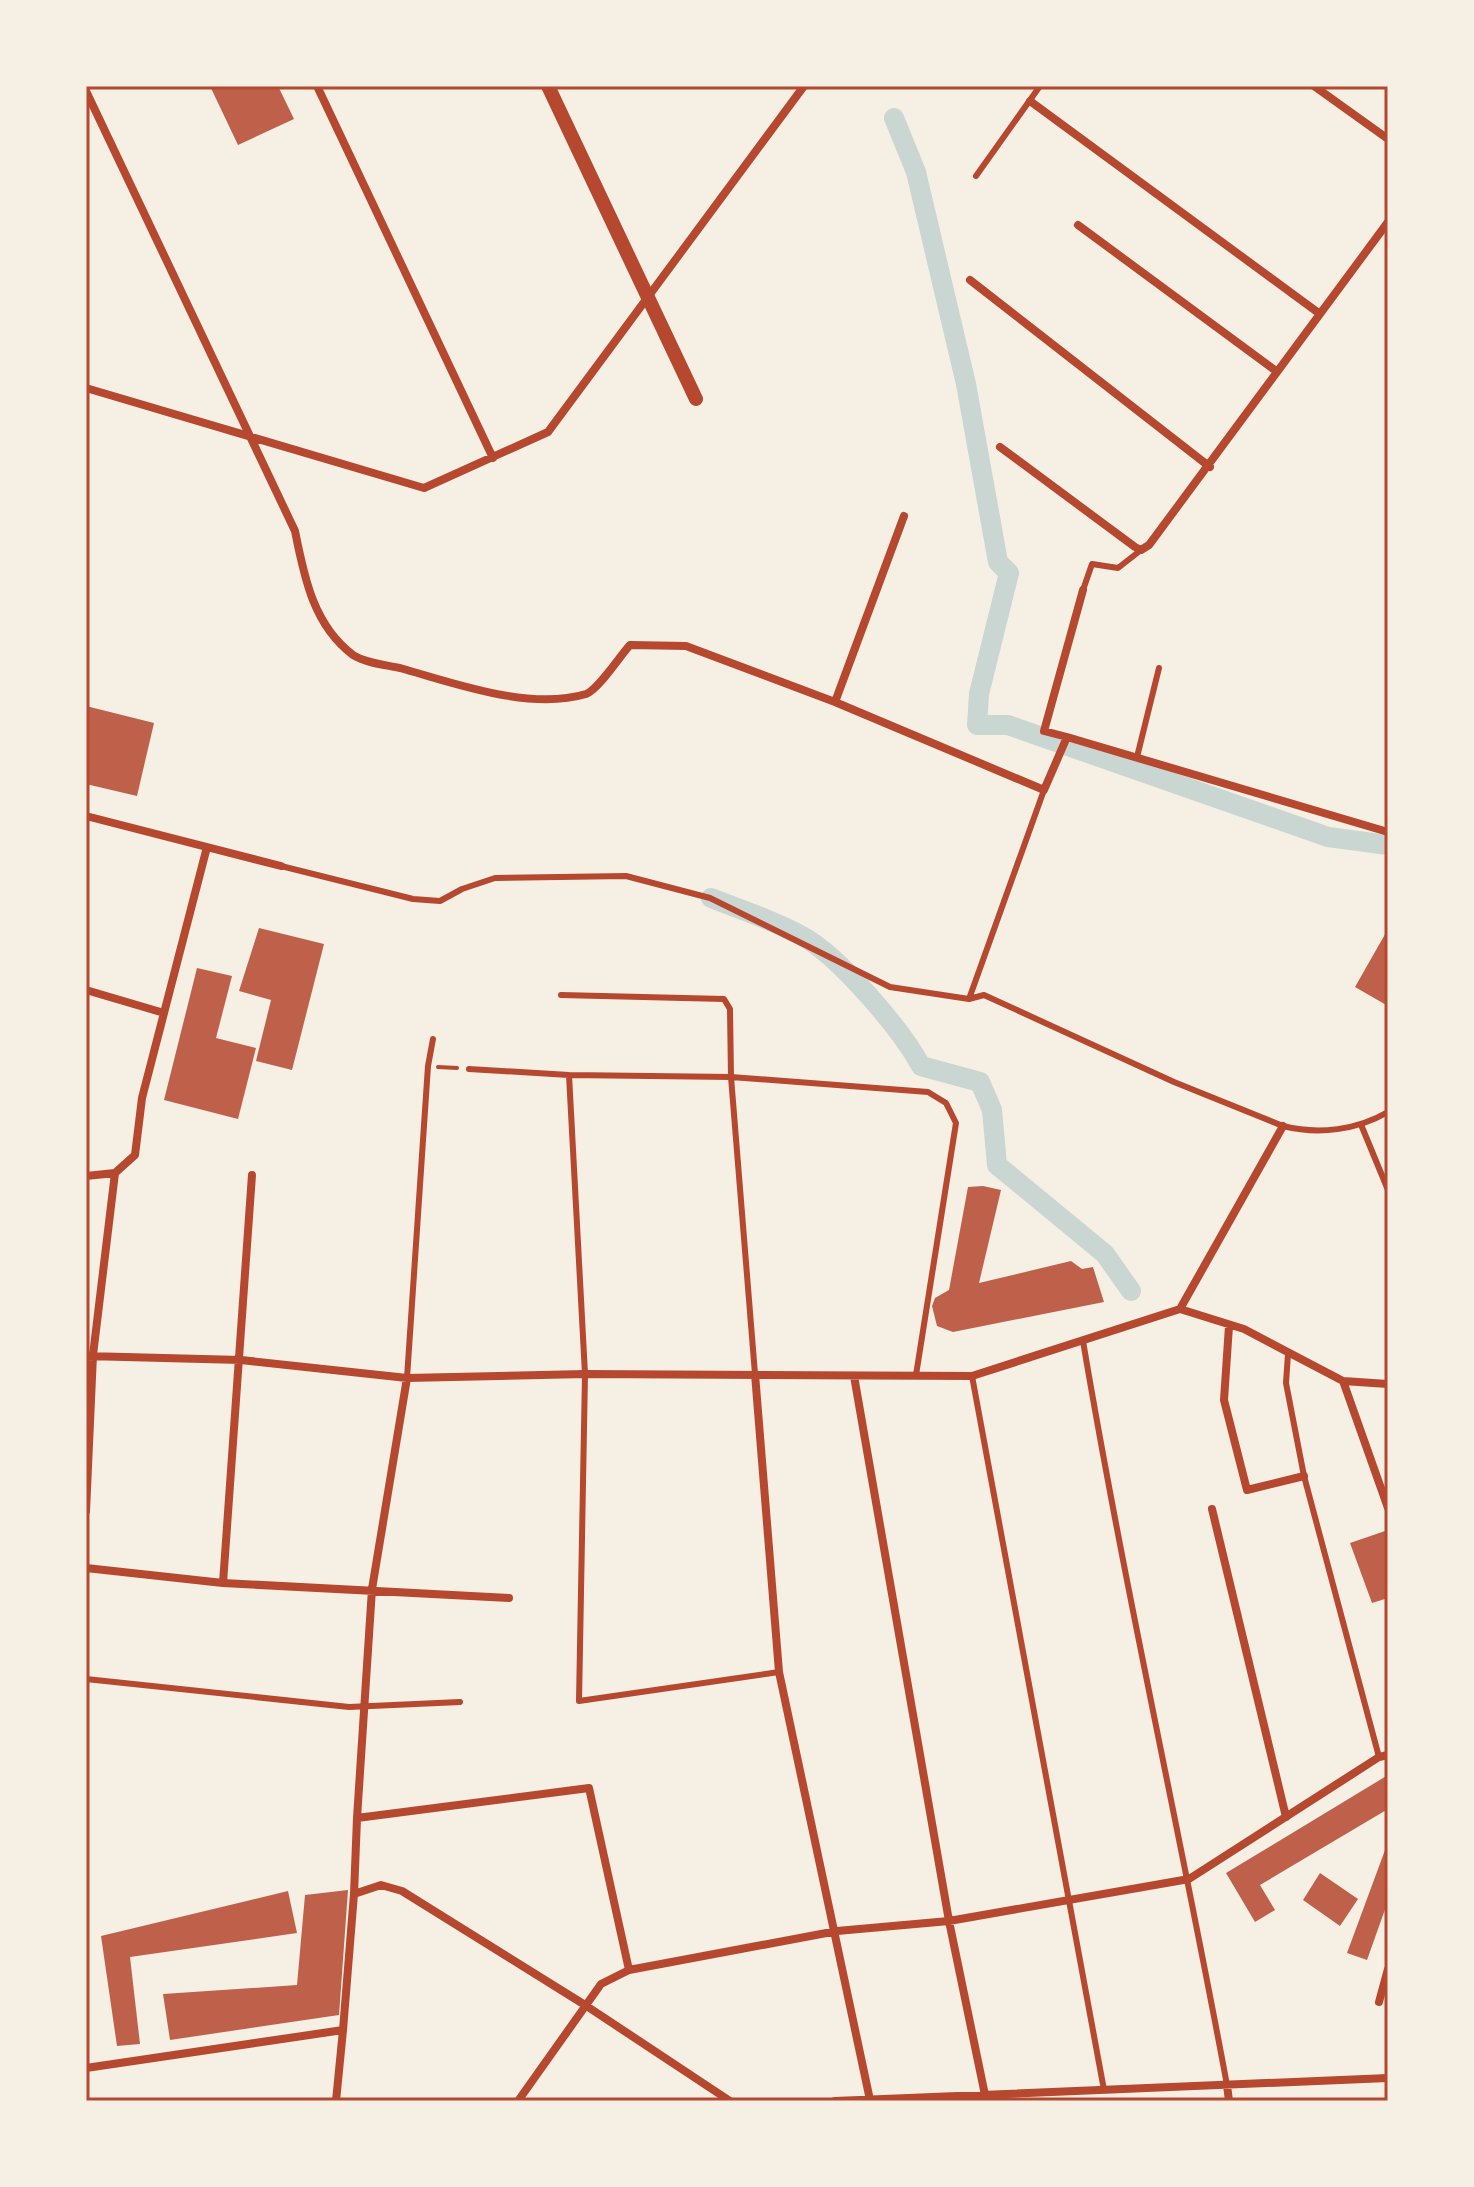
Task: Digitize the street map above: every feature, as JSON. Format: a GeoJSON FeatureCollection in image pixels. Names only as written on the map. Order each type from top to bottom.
{"type":"FeatureCollection","features":[{"type":"Feature","properties":{"kind":"street"},"geometry":{"type":"LineString","coordinates":[[317,86],[493,458]]}},
{"type":"Feature","properties":{"kind":"street"},"geometry":{"type":"LineString","coordinates":[[548,86],[696,399]]}},
{"type":"Feature","properties":{"kind":"street"},"geometry":{"type":"LineString","coordinates":[[86,388],[424,488],[548,432],[804,86]]}},
{"type":"Feature","properties":{"kind":"street"},"geometry":{"type":"LineString","coordinates":[[1314,86],[1328,90],[1388,139]]}},
{"type":"Feature","properties":{"kind":"street"},"geometry":{"type":"LineString","coordinates":[[86,91],[295,531],[308,594],[324,621],[354,656],[497,695],[550,698],[586,694],[598,688],[604,673],[630,645],[686,646],[835,702],[1044,790],[1067,737]]}},
{"type":"Feature","properties":{"kind":"street"},"geometry":{"type":"LineString","coordinates":[[1030,101],[1320,314]]}},
{"type":"Feature","properties":{"kind":"street"},"geometry":{"type":"LineString","coordinates":[[1000,447],[1141,550],[1149,545],[1210,467],[1276,371],[1388,222]]}},
{"type":"Feature","properties":{"kind":"street"},"geometry":{"type":"LineString","coordinates":[[1078,225],[1276,371]]}},
{"type":"Feature","properties":{"kind":"street"},"geometry":{"type":"LineString","coordinates":[[970,280],[1210,467]]}},
{"type":"Feature","properties":{"kind":"street"},"geometry":{"type":"LineString","coordinates":[[835,702],[904,516]]}},
{"type":"Feature","properties":{"kind":"street"},"geometry":{"type":"LineString","coordinates":[[1083,590],[1044,731],[1388,832]]}},
{"type":"Feature","properties":{"kind":"street"},"geometry":{"type":"LineString","coordinates":[[86,816],[281,866]]}},
{"type":"Feature","properties":{"kind":"street"},"geometry":{"type":"LineString","coordinates":[[86,1176],[115,1173],[135,1155],[142,1098],[207,847]]}},
{"type":"Feature","properties":{"kind":"street"},"geometry":{"type":"LineString","coordinates":[[86,990],[164,1013]]}},
{"type":"Feature","properties":{"kind":"street"},"geometry":{"type":"LineString","coordinates":[[1180,1309],[1283,1126]]}},
{"type":"Feature","properties":{"kind":"street"},"geometry":{"type":"LineString","coordinates":[[86,1511],[90,1355],[115,1173]]}},
{"type":"Feature","properties":{"kind":"street"},"geometry":{"type":"LineString","coordinates":[[223,1583],[252,1175]]}},
{"type":"Feature","properties":{"kind":"street"},"geometry":{"type":"LineString","coordinates":[[90,1355],[241,1360],[407,1378],[585,1374],[972,1376],[1180,1309],[1244,1329],[1343,1381],[1388,1385]]}},
{"type":"Feature","properties":{"kind":"street"},"geometry":{"type":"LineString","coordinates":[[1229,1326],[1222,1379],[1224,1400],[1247,1490],[1304,1476]]}},
{"type":"Feature","properties":{"kind":"street"},"geometry":{"type":"LineString","coordinates":[[755,1374],[779,1672],[837,1931],[870,2100]]}},
{"type":"Feature","properties":{"kind":"street"},"geometry":{"type":"LineString","coordinates":[[854,1376],[949,1921],[985,2095]]}},
{"type":"Feature","properties":{"kind":"street"},"geometry":{"type":"LineString","coordinates":[[336,2101],[354,1894],[372,1589],[407,1378]]}},
{"type":"Feature","properties":{"kind":"street"},"geometry":{"type":"LineString","coordinates":[[1343,1381],[1388,1508]]}},
{"type":"Feature","properties":{"kind":"street"},"geometry":{"type":"LineString","coordinates":[[1212,1509],[1286,1817]]}},
{"type":"Feature","properties":{"kind":"street"},"geometry":{"type":"LineString","coordinates":[[86,1568],[223,1583],[509,1598]]}},
{"type":"Feature","properties":{"kind":"street"},"geometry":{"type":"LineString","coordinates":[[518,2101],[601,1984],[629,1970],[837,1931],[949,1921],[1189,1879],[1384,1756]]}},
{"type":"Feature","properties":{"kind":"street"},"geometry":{"type":"LineString","coordinates":[[357,1818],[589,1788],[629,1970]]}},
{"type":"Feature","properties":{"kind":"street"},"geometry":{"type":"LineString","coordinates":[[354,1894],[381,1885],[402,1891],[585,2005],[730,2101]]}},
{"type":"Feature","properties":{"kind":"street"},"geometry":{"type":"LineString","coordinates":[[1379,2002],[1388,1969]]}},
{"type":"Feature","properties":{"kind":"street"},"geometry":{"type":"LineString","coordinates":[[86,2068],[343,2030]]}},
{"type":"Feature","properties":{"kind":"street"},"geometry":{"type":"LineString","coordinates":[[835,2101],[1388,2078]]}},
{"type":"Feature","properties":{"kind":"street"},"geometry":{"type":"LineString","coordinates":[[1227,2085],[1229,2101]]}},
{"type":"Feature","properties":{"kind":"lane"},"geometry":{"type":"LineString","coordinates":[[976,176],[1040,86]]}},
{"type":"Feature","properties":{"kind":"lane"},"geometry":{"type":"LineString","coordinates":[[1083,590],[1092,564],[1118,568],[1141,550]]}},
{"type":"Feature","properties":{"kind":"lane"},"geometry":{"type":"LineString","coordinates":[[1137,757],[1159,668]]}},
{"type":"Feature","properties":{"kind":"lane"},"geometry":{"type":"LineString","coordinates":[[969,999],[1044,790]]}},
{"type":"Feature","properties":{"kind":"lane"},"geometry":{"type":"LineString","coordinates":[[281,866],[413,899],[440,901],[462,889],[495,878],[626,876],[710,898],[890,987],[969,999],[984,995],[1174,1082],[1283,1126],[1299,1130],[1362,1127],[1388,1112]]}},
{"type":"Feature","properties":{"kind":"lane"},"geometry":{"type":"LineString","coordinates":[[561,995],[724,999],[730,1009],[731,1077],[755,1374]]}},
{"type":"Feature","properties":{"kind":"lane"},"geometry":{"type":"LineString","coordinates":[[407,1378],[428,1066],[433,1039]]}},
{"type":"Feature","properties":{"kind":"lane"},"geometry":{"type":"LineString","coordinates":[[469,1069],[569,1075],[731,1077],[928,1092],[946,1103],[956,1123],[916,1375]]}},
{"type":"Feature","properties":{"kind":"lane"},"geometry":{"type":"LineString","coordinates":[[569,1075],[585,1374],[579,1701],[779,1672]]}},
{"type":"Feature","properties":{"kind":"lane"},"geometry":{"type":"LineString","coordinates":[[1362,1127],[1388,1190]]}},
{"type":"Feature","properties":{"kind":"lane"},"geometry":{"type":"LineString","coordinates":[[1083,1341],[1109,1492],[1189,1879],[1227,2085]]}},
{"type":"Feature","properties":{"kind":"lane"},"geometry":{"type":"LineString","coordinates":[[1288,1354],[1286,1383],[1304,1476],[1384,1756]]}},
{"type":"Feature","properties":{"kind":"lane"},"geometry":{"type":"LineString","coordinates":[[972,1376],[1104,2090]]}},
{"type":"Feature","properties":{"kind":"lane"},"geometry":{"type":"LineString","coordinates":[[86,1679],[364,1706],[460,1702]]}},
{"type":"Feature","properties":{"kind":"path"},"geometry":{"type":"LineString","coordinates":[[428,1066],[469,1069]]}},
{"type":"Feature","properties":{"kind":"building"},"geometry":{"type":"Polygon","coordinates":[[[210,86],[278,86],[294,119],[238,145],[210,86]]]}},
{"type":"Feature","properties":{"kind":"building"},"geometry":{"type":"Polygon","coordinates":[[[86,706],[154,723],[137,796],[86,784],[86,706]]]}},
{"type":"Feature","properties":{"kind":"building"},"geometry":{"type":"Polygon","coordinates":[[[259,928],[324,944],[292,1070],[256,1061],[271,1000],[239,991],[259,928]]]}},
{"type":"Feature","properties":{"kind":"building"},"geometry":{"type":"Polygon","coordinates":[[[1388,929],[1388,1006],[1355,987],[1388,929]]]}},
{"type":"Feature","properties":{"kind":"building"},"geometry":{"type":"Polygon","coordinates":[[[197,968],[232,976],[216,1038],[256,1048],[238,1119],[164,1100],[197,968]]]}},
{"type":"Feature","properties":{"kind":"building"},"geometry":{"type":"Polygon","coordinates":[[[968,1187],[1001,1190],[979,1283],[1071,1261],[1082,1269],[1093,1267],[1104,1302],[953,1332],[937,1326],[932,1306],[935,1298],[949,1290],[968,1187]]]}},
{"type":"Feature","properties":{"kind":"building"},"geometry":{"type":"Polygon","coordinates":[[[1388,1530],[1388,1598],[1372,1603],[1350,1543],[1388,1530]]]}},
{"type":"Feature","properties":{"kind":"building"},"geometry":{"type":"Polygon","coordinates":[[[1388,1775],[1388,1809],[1260,1885],[1275,1910],[1255,1922],[1226,1873],[1388,1775]]]}},
{"type":"Feature","properties":{"kind":"building"},"geometry":{"type":"Polygon","coordinates":[[[1388,1842],[1388,1901],[1367,1960],[1347,1953],[1388,1842]]]}},
{"type":"Feature","properties":{"kind":"building"},"geometry":{"type":"Polygon","coordinates":[[[1320,1873],[1358,1899],[1340,1926],[1303,1900],[1320,1873]]]}},
{"type":"Feature","properties":{"kind":"building"},"geometry":{"type":"Polygon","coordinates":[[[348,1890],[339,2015],[170,2040],[163,1994],[297,1985],[305,1895],[348,1890]]]}},
{"type":"Feature","properties":{"kind":"building"},"geometry":{"type":"Polygon","coordinates":[[[288,1891],[297,1933],[130,1957],[140,2044],[117,2046],[101,1936],[288,1891]]]}},
{"type":"Feature","properties":{"kind":"waterway"},"geometry":{"type":"LineString","coordinates":[[894,118],[916,172],[966,384],[998,562],[1009,573],[979,694],[977,725],[1008,725],[1328,837],[1388,845]]}},
{"type":"Feature","properties":{"kind":"waterway"},"geometry":{"type":"LineString","coordinates":[[711,898],[780,925],[817,946],[868,995],[921,1066],[980,1082],[992,1110],[997,1165],[1105,1254],[1131,1291]]}}]}
